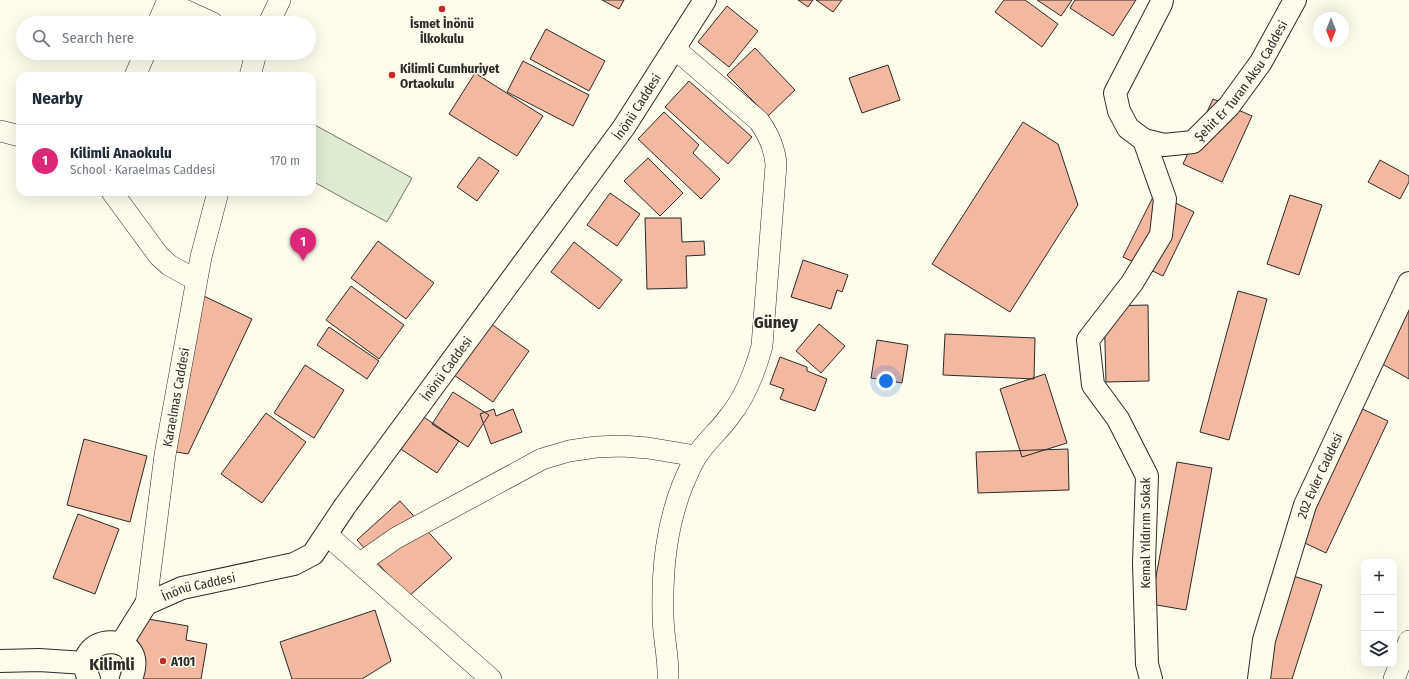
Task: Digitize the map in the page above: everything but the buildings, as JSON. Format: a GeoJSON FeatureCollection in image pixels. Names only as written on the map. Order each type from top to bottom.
{"type":"FeatureCollection","features":[{"type":"Feature","properties":{"kind":"main road","name":"İnönü Caddesi"},"geometry":{"type":"LineString","coordinates":[[121,644],[146,604],[182,588],[294,564],[313,554],[345,506],[624,127],[705,0]]}},
{"type":"Feature","properties":{"kind":"main road","name":"Şehit Er Turan Aksu Caddesi"},"geometry":{"type":"LineString","coordinates":[[1162,0],[1115,93],[1119,111],[1128,128],[1144,140],[1164,145],[1193,142],[1229,106],[1261,62],[1295,0]]}},
{"type":"Feature","properties":{"kind":"main road","name":"Kemal Yıldırım Sokak"},"geometry":{"type":"LineString","coordinates":[[1144,140],[1164,199],[1161,235],[1132,283],[1088,340],[1093,386],[1118,420],[1147,476],[1144,563],[1147,664],[1151,679]]}},
{"type":"Feature","properties":{"kind":"main road","name":"202 Evler Caddesi"},"geometry":{"type":"LineString","coordinates":[[1258,679],[1264,640],[1305,504],[1409,282]]}},
{"type":"Feature","properties":{"kind":"main road"},"geometry":{"type":"LineString","coordinates":[[0,661],[40,660],[87,671],[88,655],[92,649],[98,644],[114,641],[121,644],[130,652],[135,663],[131,679]]}},
{"type":"Feature","properties":{"kind":"street"},"geometry":{"type":"LineString","coordinates":[[272,16],[280,0]]}},
{"type":"Feature","properties":{"kind":"street"},"geometry":{"type":"LineString","coordinates":[[161,16],[167,2],[198,16]]}},
{"type":"Feature","properties":{"kind":"street"},"geometry":{"type":"LineString","coordinates":[[668,679],[663,616],[665,552],[670,524],[678,496],[696,456],[730,417],[741,400],[751,381],[762,346],[776,166],[772,142],[759,121],[674,48]]}},
{"type":"Feature","properties":{"kind":"street"},"geometry":{"type":"LineString","coordinates":[[137,72],[142,60]]}},
{"type":"Feature","properties":{"kind":"street"},"geometry":{"type":"LineString","coordinates":[[251,72],[254,60]]}},
{"type":"Feature","properties":{"kind":"street"},"geometry":{"type":"LineString","coordinates":[[0,130],[16,135]]}},
{"type":"Feature","properties":{"kind":"street"},"geometry":{"type":"LineString","coordinates":[[115,196],[159,256],[169,265],[196,280]]}},
{"type":"Feature","properties":{"kind":"street","name":"Karaelmas Caddesi"},"geometry":{"type":"LineString","coordinates":[[146,604],[165,455],[200,258],[217,196]]}},
{"type":"Feature","properties":{"kind":"street"},"geometry":{"type":"LineString","coordinates":[[360,563],[396,538],[542,458],[569,451],[596,447],[622,446],[648,448],[696,456]]}},
{"type":"Feature","properties":{"kind":"street"},"geometry":{"type":"LineString","coordinates":[[326,534],[491,679]]}},
{"type":"Feature","properties":{"kind":"street"},"geometry":{"type":"LineString","coordinates":[[1394,679],[1409,641]]}},
{"type":"Feature","properties":{"kind":"green space"},"geometry":{"type":"Polygon","coordinates":[[[316,126],[412,178],[387,222],[316,183],[316,126]]]}},
{"type":"Feature","properties":{"kind":"place","name":"İsmet İnönü İlkokulu"},"geometry":{"type":"Point","coordinates":[442,9]}},
{"type":"Feature","properties":{"kind":"place","name":"Kilimli Cumhuriyet Ortaokulu"},"geometry":{"type":"Point","coordinates":[392,75]}},
{"type":"Feature","properties":{"kind":"place","name":"Kilimli Anaokulu"},"geometry":{"type":"Point","coordinates":[303,261]}},
{"type":"Feature","properties":{"kind":"place","name":"A101"},"geometry":{"type":"Point","coordinates":[163,661]}},
{"type":"Feature","properties":{"kind":"district","name":"Güney"},"geometry":{"type":"Point","coordinates":[776,322]}},
{"type":"Feature","properties":{"kind":"district","name":"Kilimli"},"geometry":{"type":"Point","coordinates":[112,664]}}]}
